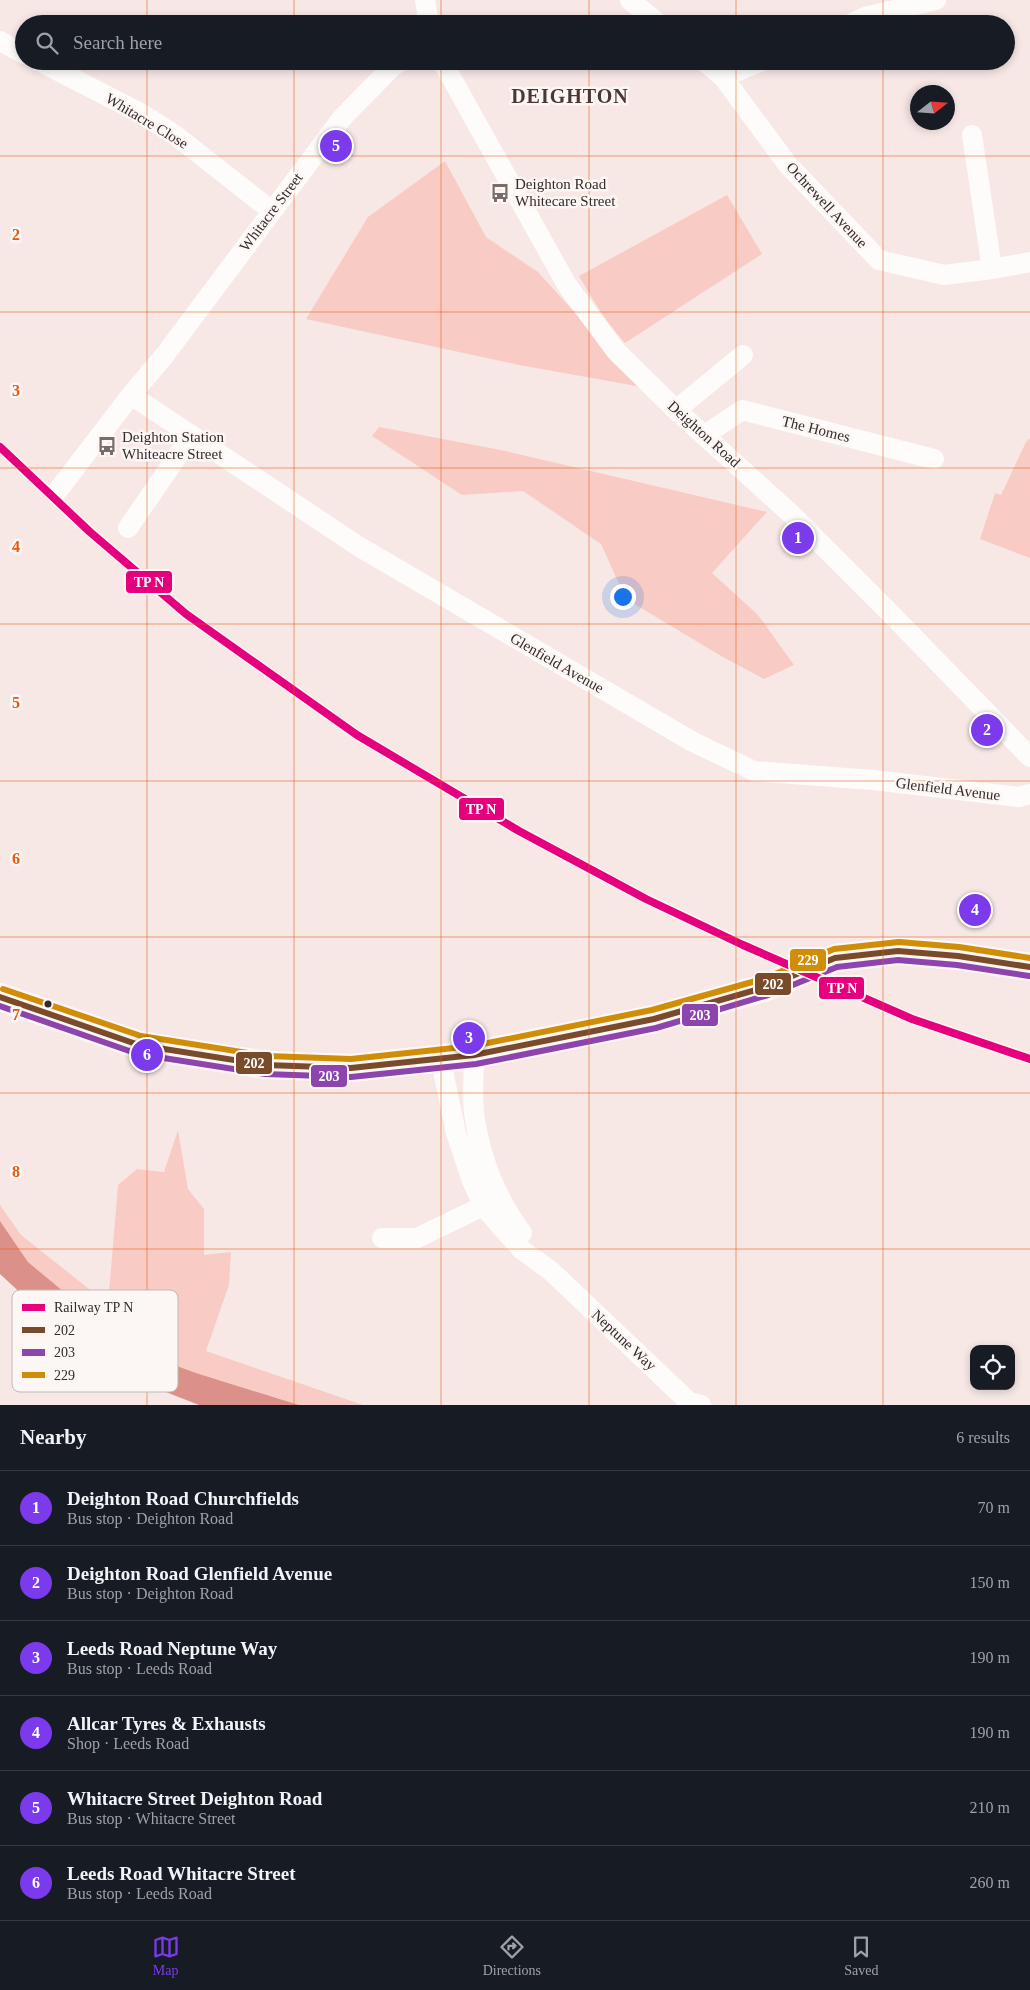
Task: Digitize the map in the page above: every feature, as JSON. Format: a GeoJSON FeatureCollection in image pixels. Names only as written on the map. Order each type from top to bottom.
{"type":"FeatureCollection","features":[{"type":"Feature","properties":{"kind":"main road"},"geometry":{"type":"LineString","coordinates":[[0,997],[139,1045],[266,1065],[351,1068],[474,1055],[654,1019],[766,987],[835,958],[898,951],[958,956],[1030,967]]}},
{"type":"Feature","properties":{"kind":"street"},"geometry":{"type":"LineString","coordinates":[[425,0],[428,15]]}},
{"type":"Feature","properties":{"kind":"street"},"geometry":{"type":"LineString","coordinates":[[630,0],[648,15]]}},
{"type":"Feature","properties":{"kind":"street"},"geometry":{"type":"LineString","coordinates":[[859,14],[936,0]]}},
{"type":"Feature","properties":{"kind":"street"},"geometry":{"type":"LineString","coordinates":[[0,41],[15,49]]}},
{"type":"Feature","properties":{"kind":"street","name":"Whitacre Close"},"geometry":{"type":"LineString","coordinates":[[56,70],[142,114],[175,135],[272,211]]}},
{"type":"Feature","properties":{"kind":"street","name":"Whitacre Street"},"geometry":{"type":"LineString","coordinates":[[131,395],[164,356],[342,118],[389,70]]}},
{"type":"Feature","properties":{"kind":"street","name":"Deighton Road"},"geometry":{"type":"LineString","coordinates":[[447,70],[568,285],[616,351],[676,410],[791,514],[1030,757]]}},
{"type":"Feature","properties":{"kind":"street","name":"Ochrewell Avenue"},"geometry":{"type":"LineString","coordinates":[[715,70],[723,77],[788,165],[879,260],[944,275],[1030,262]]}},
{"type":"Feature","properties":{"kind":"street"},"geometry":{"type":"LineString","coordinates":[[723,77],[740,70]]}},
{"type":"Feature","properties":{"kind":"street"},"geometry":{"type":"LineString","coordinates":[[972,135],[992,269]]}},
{"type":"Feature","properties":{"kind":"street"},"geometry":{"type":"LineString","coordinates":[[676,410],[743,355]]}},
{"type":"Feature","properties":{"kind":"street"},"geometry":{"type":"LineString","coordinates":[[56,493],[131,395]]}},
{"type":"Feature","properties":{"kind":"street","name":"Glenfield Avenue"},"geometry":{"type":"LineString","coordinates":[[131,395],[358,546],[693,742],[754,771],[873,780],[1019,797],[1030,794]]}},
{"type":"Feature","properties":{"kind":"street","name":"The Homes"},"geometry":{"type":"LineString","coordinates":[[705,435],[742,410],[934,459]]}},
{"type":"Feature","properties":{"kind":"street"},"geometry":{"type":"LineString","coordinates":[[128,528],[192,435]]}},
{"type":"Feature","properties":{"kind":"street","name":"Neptune Way"},"geometry":{"type":"LineString","coordinates":[[474,1055],[474,1111],[483,1156],[507,1214],[550,1271]]}},
{"type":"Feature","properties":{"kind":"street","name":"Neptune Way"},"geometry":{"type":"LineString","coordinates":[[443,1059],[444,1076],[456,1133],[471,1178],[483,1206],[522,1250],[550,1271],[689,1402],[701,1405]]}},
{"type":"Feature","properties":{"kind":"street","name":"Neptune Way"},"geometry":{"type":"LineString","coordinates":[[483,1156],[478,1169],[492,1202],[483,1206]]}},
{"type":"Feature","properties":{"kind":"street"},"geometry":{"type":"LineString","coordinates":[[382,1238],[416,1238],[483,1206]]}},
{"type":"Feature","properties":{"kind":"shaded area"},"geometry":{"type":"Polygon","coordinates":[[[445,161],[486,237],[538,272],[642,387],[519,365],[306,319],[368,217],[445,161]]]}},
{"type":"Feature","properties":{"kind":"shaded area"},"geometry":{"type":"Polygon","coordinates":[[[727,195],[762,254],[625,343],[606,319],[579,276],[727,195]]]}},
{"type":"Feature","properties":{"kind":"shaded area"},"geometry":{"type":"Polygon","coordinates":[[[379,427],[501,450],[767,512],[712,573],[758,615],[794,665],[764,679],[721,656],[626,599],[601,544],[523,491],[462,495],[372,436],[379,427]]]}},
{"type":"Feature","properties":{"kind":"shaded area"},"geometry":{"type":"Polygon","coordinates":[[[1030,438],[1030,558],[980,539],[995,493],[1001,495],[1026,442],[1030,438]]]}},
{"type":"Feature","properties":{"kind":"shaded area"},"geometry":{"type":"Polygon","coordinates":[[[178,1130],[188,1189],[204,1209],[204,1255],[231,1252],[229,1285],[206,1351],[363,1405],[299,1405],[178,1366],[178,1290],[109,1290],[118,1185],[137,1169],[164,1172],[178,1130]]]}},
{"type":"Feature","properties":{"kind":"shaded area"},"geometry":{"type":"Polygon","coordinates":[[[0,1205],[21,1235],[90,1290],[62,1290],[28,1262],[0,1221],[0,1205]]]}},
{"type":"Feature","properties":{"kind":"shaded area"},"geometry":{"type":"Polygon","coordinates":[[[0,1221],[28,1262],[62,1290],[17,1290],[0,1274],[0,1221]]]}},
{"type":"Feature","properties":{"kind":"shaded area"},"geometry":{"type":"Polygon","coordinates":[[[178,1366],[299,1405],[199,1405],[166,1392],[178,1392],[178,1366]]]}},
{"type":"Feature","properties":{"kind":"transit line"},"geometry":{"type":"LineString","coordinates":[[0,447],[90,532],[186,614],[357,735],[519,831],[646,899],[743,945],[912,1019],[1030,1059]]}},
{"type":"Feature","properties":{"kind":"transit line","name":"229"},"geometry":{"type":"LineString","coordinates":[[3,989],[141,1036],[267,1056],[351,1059],[473,1046],[652,1010],[763,979],[834,949],[899,942],[959,947],[1030,958]]}},
{"type":"Feature","properties":{"kind":"transit line","name":"202"},"geometry":{"type":"LineString","coordinates":[[0,997],[139,1045],[266,1065],[351,1068],[474,1055],[654,1019],[766,987],[835,958],[898,951],[958,956],[1030,967]]}},
{"type":"Feature","properties":{"kind":"transit line","name":"203"},"geometry":{"type":"LineString","coordinates":[[0,1006],[138,1054],[265,1074],[351,1077],[476,1064],[656,1028],[768,995],[837,967],[898,960],[957,965],[1029,976]]}},
{"type":"Feature","properties":{"kind":"place","name":"Whitacre Street Deighton Road"},"geometry":{"type":"Point","coordinates":[336,146]}},
{"type":"Feature","properties":{"kind":"place","name":"Deighton Road Whitecare Street"},"geometry":{"type":"Point","coordinates":[500,193]}},
{"type":"Feature","properties":{"kind":"place","name":"Deighton Station Whiteacre Street"},"geometry":{"type":"Point","coordinates":[107,446]}},
{"type":"Feature","properties":{"kind":"place","name":"Deighton Road Churchfields"},"geometry":{"type":"Point","coordinates":[798,538]}},
{"type":"Feature","properties":{"kind":"place","name":"Deighton Road Glenfield Avenue"},"geometry":{"type":"Point","coordinates":[987,730]}},
{"type":"Feature","properties":{"kind":"place","name":"Allcar Tyres & Exhausts"},"geometry":{"type":"Point","coordinates":[975,910]}},
{"type":"Feature","properties":{"kind":"place","name":"Leeds Road Neptune Way"},"geometry":{"type":"Point","coordinates":[469,1038]}},
{"type":"Feature","properties":{"kind":"place","name":"Leeds Road Whitacre Street"},"geometry":{"type":"Point","coordinates":[147,1055]}},
{"type":"Feature","properties":{"kind":"district","name":"DEIGHTON"},"geometry":{"type":"Point","coordinates":[570,96]}}]}
